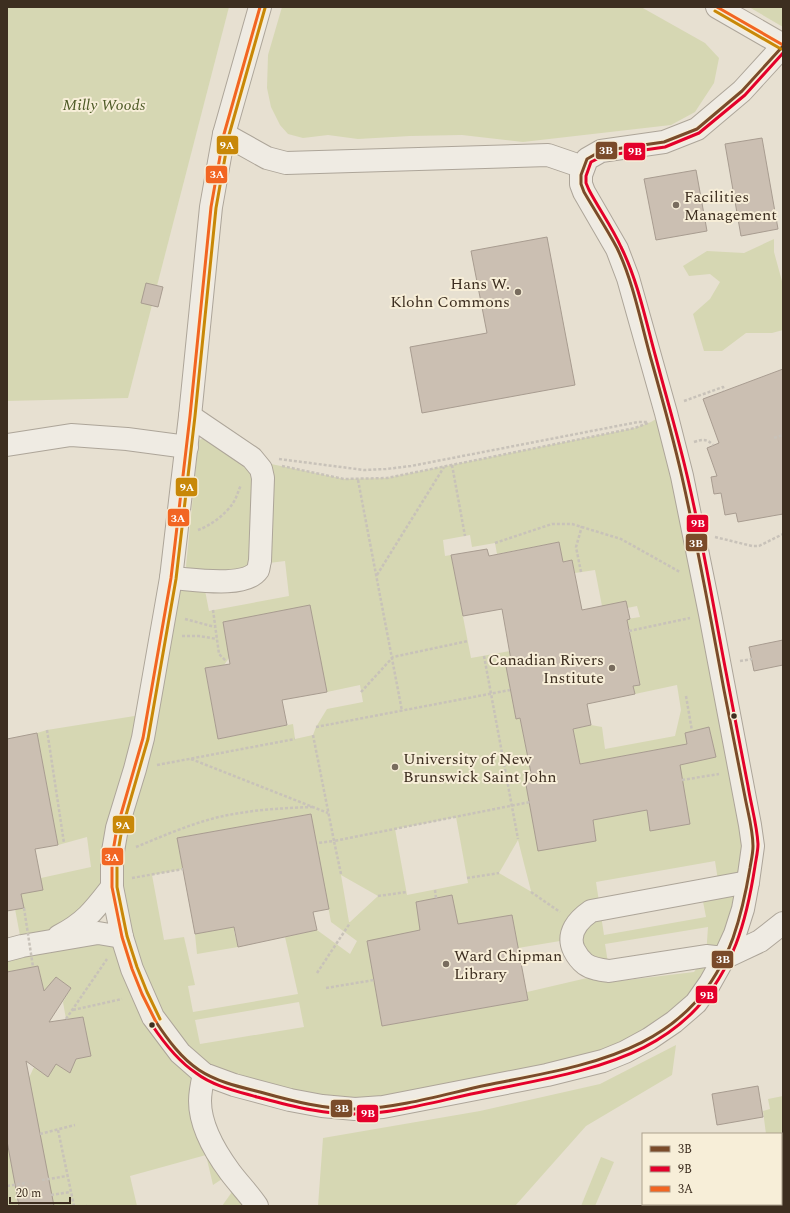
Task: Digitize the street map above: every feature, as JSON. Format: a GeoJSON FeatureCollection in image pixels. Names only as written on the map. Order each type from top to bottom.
{"type":"FeatureCollection","features":[{"type":"Feature","properties":{"kind":"street"},"geometry":{"type":"LineString","coordinates":[[260,7],[224,134],[210,214],[190,416],[171,578],[147,714],[135,769],[117,828],[112,857],[112,887],[122,937],[142,994],[153,1017],[164,1034],[180,1053],[204,1074],[234,1085],[290,1100],[322,1106],[355,1109],[383,1106],[547,1075],[602,1061],[625,1052],[649,1039],[674,1022],[696,1003],[710,983],[735,934],[743,909],[753,846],[710,614],[682,476],[666,412],[628,278],[617,249],[581,184],[581,175],[587,159],[601,151],[664,142],[697,129],[742,91],[783,46],[717,7]]}},
{"type":"Feature","properties":{"kind":"street"},"geometry":{"type":"LineString","coordinates":[[224,134],[268,158],[286,163],[548,155],[583,167]]}},
{"type":"Feature","properties":{"kind":"street"},"geometry":{"type":"LineString","coordinates":[[171,578],[217,582],[239,581],[249,578],[258,570],[260,561],[263,478],[261,469],[264,465],[256,462],[190,416]]}},
{"type":"Feature","properties":{"kind":"street"},"geometry":{"type":"LineString","coordinates":[[7,445],[71,435],[127,439],[186,447]]}},
{"type":"Feature","properties":{"kind":"street"},"geometry":{"type":"LineString","coordinates":[[748,882],[600,908],[591,911],[582,917],[576,924],[572,934],[572,946],[578,958],[586,965],[609,971],[706,956],[724,958],[760,941],[783,923]]}},
{"type":"Feature","properties":{"kind":"street"},"geometry":{"type":"LineString","coordinates":[[50,942],[71,930],[89,916],[112,887]]}},
{"type":"Feature","properties":{"kind":"street"},"geometry":{"type":"LineString","coordinates":[[7,950],[98,933],[122,937]]}},
{"type":"Feature","properties":{"kind":"street"},"geometry":{"type":"LineString","coordinates":[[204,1074],[200,1103],[208,1134],[216,1152],[257,1206]]}},
{"type":"Feature","properties":{"kind":"path"},"geometry":{"type":"LineString","coordinates":[[666,412],[677,403],[698,395],[723,387],[724,391]]}},
{"type":"Feature","properties":{"kind":"path"},"geometry":{"type":"LineString","coordinates":[[177,533],[200,530],[225,512],[233,503],[242,482],[250,470],[277,459],[359,470],[386,470],[638,422],[651,422],[636,428],[387,478],[358,480],[344,479],[271,464],[264,465]]}},
{"type":"Feature","properties":{"kind":"path"},"geometry":{"type":"LineString","coordinates":[[774,438],[783,435]]}},
{"type":"Feature","properties":{"kind":"path"},"geometry":{"type":"LineString","coordinates":[[696,442],[702,439],[708,440],[713,445]]}},
{"type":"Feature","properties":{"kind":"path"},"geometry":{"type":"LineString","coordinates":[[452,464],[465,536]]}},
{"type":"Feature","properties":{"kind":"path"},"geometry":{"type":"LineString","coordinates":[[377,576],[444,466]]}},
{"type":"Feature","properties":{"kind":"path"},"geometry":{"type":"LineString","coordinates":[[358,480],[393,657],[402,711]]}},
{"type":"Feature","properties":{"kind":"path"},"geometry":{"type":"LineString","coordinates":[[495,543],[552,524],[572,524],[621,539],[684,574],[701,572]]}},
{"type":"Feature","properties":{"kind":"path"},"geometry":{"type":"LineString","coordinates":[[581,572],[576,547],[582,526]]}},
{"type":"Feature","properties":{"kind":"path"},"geometry":{"type":"LineString","coordinates":[[693,531],[752,546],[759,546],[783,534]]}},
{"type":"Feature","properties":{"kind":"path"},"geometry":{"type":"LineString","coordinates":[[213,610],[219,654],[226,661]]}},
{"type":"Feature","properties":{"kind":"path"},"geometry":{"type":"LineString","coordinates":[[165,613],[215,627]]}},
{"type":"Feature","properties":{"kind":"path"},"geometry":{"type":"LineString","coordinates":[[629,631],[710,614]]}},
{"type":"Feature","properties":{"kind":"path"},"geometry":{"type":"LineString","coordinates":[[361,692],[393,657],[468,641]]}},
{"type":"Feature","properties":{"kind":"path"},"geometry":{"type":"LineString","coordinates":[[484,656],[518,839]]}},
{"type":"Feature","properties":{"kind":"path"},"geometry":{"type":"LineString","coordinates":[[316,727],[510,690]]}},
{"type":"Feature","properties":{"kind":"path"},"geometry":{"type":"LineString","coordinates":[[686,696],[692,731]]}},
{"type":"Feature","properties":{"kind":"path"},"geometry":{"type":"LineString","coordinates":[[47,730],[64,843]]}},
{"type":"Feature","properties":{"kind":"path"},"geometry":{"type":"LineString","coordinates":[[313,735],[341,874]]}},
{"type":"Feature","properties":{"kind":"path"},"geometry":{"type":"LineString","coordinates":[[135,769],[295,739]]}},
{"type":"Feature","properties":{"kind":"path"},"geometry":{"type":"LineString","coordinates":[[190,759],[328,813]]}},
{"type":"Feature","properties":{"kind":"path"},"geometry":{"type":"LineString","coordinates":[[682,780],[739,771]]}},
{"type":"Feature","properties":{"kind":"path"},"geometry":{"type":"LineString","coordinates":[[317,843],[334,841],[530,802]]}},
{"type":"Feature","properties":{"kind":"path"},"geometry":{"type":"LineString","coordinates":[[112,857],[177,830],[219,817],[275,809],[313,808]]}},
{"type":"Feature","properties":{"kind":"path"},"geometry":{"type":"LineString","coordinates":[[468,878],[499,873]]}},
{"type":"Feature","properties":{"kind":"path"},"geometry":{"type":"LineString","coordinates":[[435,890],[436,898]]}},
{"type":"Feature","properties":{"kind":"path"},"geometry":{"type":"LineString","coordinates":[[378,896],[407,892]]}},
{"type":"Feature","properties":{"kind":"path"},"geometry":{"type":"LineString","coordinates":[[531,892],[576,924]]}},
{"type":"Feature","properties":{"kind":"path"},"geometry":{"type":"LineString","coordinates":[[24,908],[33,967]]}},
{"type":"Feature","properties":{"kind":"path"},"geometry":{"type":"LineString","coordinates":[[317,973],[350,922]]}},
{"type":"Feature","properties":{"kind":"path"},"geometry":{"type":"LineString","coordinates":[[326,988],[374,980]]}},
{"type":"Feature","properties":{"kind":"path"},"geometry":{"type":"LineString","coordinates":[[72,1010],[142,994]]}},
{"type":"Feature","properties":{"kind":"path"},"geometry":{"type":"LineString","coordinates":[[40,1134],[76,1125]]}},
{"type":"Feature","properties":{"kind":"path"},"geometry":{"type":"LineString","coordinates":[[58,1130],[74,1206]]}},
{"type":"Feature","properties":{"kind":"path"},"geometry":{"type":"LineString","coordinates":[[42,1180],[67,1176]]}},
{"type":"Feature","properties":{"kind":"path"},"geometry":{"type":"LineString","coordinates":[[7,1186],[27,1183]]}},
{"type":"Feature","properties":{"kind":"path"},"geometry":{"type":"LineString","coordinates":[[51,1195],[70,1192]]}},
{"type":"Feature","properties":{"kind":"green space","name":"Milly Woods"},"geometry":{"type":"Polygon","coordinates":[[[7,7],[229,7],[128,398],[7,401],[7,7]]]}},
{"type":"Feature","properties":{"kind":"green space"},"geometry":{"type":"Polygon","coordinates":[[[282,7],[641,7],[705,43],[719,58],[714,83],[695,112],[671,125],[523,142],[462,135],[358,139],[328,135],[303,138],[288,134],[280,125],[271,107],[267,88],[268,55],[282,7]]]}},
{"type":"Feature","properties":{"kind":"green space"},"geometry":{"type":"Polygon","coordinates":[[[749,7],[783,7],[783,27],[749,7]]]}},
{"type":"Feature","properties":{"kind":"green space"},"geometry":{"type":"Polygon","coordinates":[[[774,239],[774,252],[783,285],[783,330],[772,333],[746,333],[722,351],[704,351],[693,314],[710,299],[720,282],[710,274],[689,276],[683,266],[707,251],[744,253],[774,239]]]}},
{"type":"Feature","properties":{"kind":"green space"},"geometry":{"type":"Polygon","coordinates":[[[666,413],[750,825],[724,958],[649,1039],[383,1107],[234,1085],[201,1089],[231,1173],[213,1185],[206,1155],[130,1176],[137,1206],[54,1206],[28,1080],[34,1067],[48,1077],[56,1064],[70,1073],[76,1059],[91,1056],[83,1017],[66,1019],[63,1002],[71,988],[56,977],[44,991],[38,966],[7,972],[7,960],[24,957],[15,909],[24,908],[21,894],[41,878],[91,867],[87,837],[58,845],[37,733],[47,730],[147,714],[171,578],[203,580],[209,611],[289,596],[285,561],[269,563],[271,464],[344,479],[387,478],[635,428],[651,422],[666,413]],[[470,535],[443,540],[445,556],[451,555],[471,658],[510,651],[511,660],[505,661],[516,718],[520,718],[531,773],[525,774],[596,841],[593,820],[647,810],[650,831],[690,824],[678,758],[692,762],[716,757],[709,727],[685,733],[689,750],[677,752],[676,746],[580,764],[573,729],[591,725],[602,727],[605,749],[675,736],[681,710],[677,685],[635,694],[633,686],[640,684],[627,619],[640,617],[637,606],[627,608],[602,606],[595,570],[575,573],[572,561],[563,562],[559,542],[497,554],[495,543],[472,547],[470,535]],[[309,606],[223,622],[229,658],[224,665],[205,669],[218,739],[293,724],[295,739],[313,735],[327,709],[363,702],[360,685],[327,692],[309,606]],[[311,814],[177,838],[183,869],[152,875],[164,940],[184,937],[195,985],[188,986],[193,1012],[298,994],[285,937],[317,930],[350,954],[357,941],[331,922],[311,814]],[[456,817],[395,829],[407,895],[468,883],[456,817]],[[518,840],[499,873],[531,891],[518,840]],[[715,861],[596,882],[604,935],[706,917],[701,891],[719,887],[715,861]],[[341,875],[349,922],[378,896],[341,875]],[[112,888],[71,930],[122,937],[112,888]],[[452,895],[416,902],[419,922],[428,929],[383,1026],[528,1000],[527,992],[587,978],[586,965],[572,939],[518,948],[512,915],[451,925],[456,917],[452,895]],[[708,927],[605,944],[611,982],[694,972],[706,956],[708,927]],[[299,1002],[195,1020],[200,1044],[304,1027],[299,1002]]]}},
{"type":"Feature","properties":{"kind":"green space"},"geometry":{"type":"Polygon","coordinates":[[[205,438],[252,473],[253,560],[243,570],[202,571],[187,569],[186,566],[198,446],[199,440],[205,438]]]}},
{"type":"Feature","properties":{"kind":"green space"},"geometry":{"type":"Polygon","coordinates":[[[226,890],[251,927],[234,931],[238,947],[197,954],[195,934],[233,927],[226,890]]]}},
{"type":"Feature","properties":{"kind":"green space"},"geometry":{"type":"Polygon","coordinates":[[[676,1045],[672,1075],[586,1126],[515,1206],[318,1206],[323,1138],[480,1111],[600,1084],[676,1045]]]}},
{"type":"Feature","properties":{"kind":"green space"},"geometry":{"type":"Polygon","coordinates":[[[783,1096],[783,1206],[667,1206],[782,1205],[782,1133],[766,1133],[763,1111],[770,1109],[768,1099],[783,1096]]]}},
{"type":"Feature","properties":{"kind":"green space"},"geometry":{"type":"Polygon","coordinates":[[[7,1141],[14,1177],[29,1193],[16,1196],[18,1206],[7,1206],[7,1141]]]}},
{"type":"Feature","properties":{"kind":"green space"},"geometry":{"type":"Polygon","coordinates":[[[601,1157],[614,1162],[595,1206],[581,1206],[601,1157]]]}},
{"type":"Feature","properties":{"kind":"green space"},"geometry":{"type":"Polygon","coordinates":[[[239,1182],[257,1206],[222,1206],[239,1182]]]}},
{"type":"Feature","properties":{"kind":"building"},"geometry":{"type":"Polygon","coordinates":[[[762,138],[778,229],[741,236],[725,144],[762,138]]]}},
{"type":"Feature","properties":{"kind":"building","name":"Facilities Management"},"geometry":{"type":"Polygon","coordinates":[[[696,170],[707,231],[656,240],[644,179],[696,170]]]}},
{"type":"Feature","properties":{"kind":"building","name":"Hans W. Klohn Commons"},"geometry":{"type":"Polygon","coordinates":[[[547,237],[575,385],[422,413],[410,347],[487,333],[471,251],[547,237]]]}},
{"type":"Feature","properties":{"kind":"building"},"geometry":{"type":"Polygon","coordinates":[[[146,283],[163,287],[158,307],[141,303],[146,283]]]}},
{"type":"Feature","properties":{"kind":"building"},"geometry":{"type":"Polygon","coordinates":[[[783,369],[783,514],[738,522],[736,513],[725,515],[721,493],[714,494],[711,477],[717,476],[707,448],[719,443],[703,399],[783,369]]]}},
{"type":"Feature","properties":{"kind":"building"},"geometry":{"type":"Polygon","coordinates":[[[559,542],[563,562],[572,560],[582,610],[626,601],[630,619],[627,620],[640,685],[633,686],[635,694],[587,704],[591,725],[573,729],[580,764],[687,744],[685,733],[709,727],[716,757],[680,765],[690,824],[650,831],[647,810],[593,820],[596,841],[538,851],[524,774],[531,773],[520,718],[516,719],[505,661],[511,660],[502,609],[463,616],[451,555],[487,549],[489,556],[559,542]]]}},
{"type":"Feature","properties":{"kind":"building"},"geometry":{"type":"Polygon","coordinates":[[[310,605],[327,692],[282,700],[287,725],[218,739],[205,668],[230,664],[223,622],[310,605]]]}},
{"type":"Feature","properties":{"kind":"building"},"geometry":{"type":"Polygon","coordinates":[[[783,640],[783,665],[754,671],[749,647],[783,640]]]}},
{"type":"Feature","properties":{"kind":"building"},"geometry":{"type":"Polygon","coordinates":[[[37,733],[58,845],[35,849],[43,890],[21,894],[24,908],[7,911],[7,739],[37,733]]]}},
{"type":"Feature","properties":{"kind":"building"},"geometry":{"type":"Polygon","coordinates":[[[311,814],[329,909],[313,912],[317,930],[238,947],[234,927],[195,934],[177,838],[311,814]]]}},
{"type":"Feature","properties":{"kind":"building","name":"Ward Chipman Library"},"geometry":{"type":"Polygon","coordinates":[[[452,895],[458,924],[512,915],[528,1000],[382,1026],[367,941],[420,930],[416,902],[452,895]]]}},
{"type":"Feature","properties":{"kind":"building"},"geometry":{"type":"Polygon","coordinates":[[[38,966],[44,991],[56,977],[71,988],[49,1022],[83,1017],[91,1056],[76,1059],[70,1073],[56,1064],[48,1077],[26,1061],[54,1206],[19,1206],[7,1141],[7,972],[38,966]]]}},
{"type":"Feature","properties":{"kind":"building"},"geometry":{"type":"Polygon","coordinates":[[[758,1086],[763,1117],[717,1125],[712,1094],[758,1086]]]}},
{"type":"Feature","properties":{"kind":"transit line","name":"3A"},"geometry":{"type":"LineString","coordinates":[[156,1022],[142,994],[122,937],[112,887],[112,857],[117,828],[143,738],[171,578],[190,416],[211,207],[224,134],[260,7]]}},
{"type":"Feature","properties":{"kind":"transit line","name":"3A"},"geometry":{"type":"LineString","coordinates":[[717,7],[783,45]]}},
{"type":"Feature","properties":{"kind":"transit line","name":"9A"},"geometry":{"type":"LineString","coordinates":[[160,1019],[137,967],[127,936],[117,887],[117,857],[122,829],[148,739],[176,579],[195,416],[216,208],[229,135],[265,8]]}},
{"type":"Feature","properties":{"kind":"transit line","name":"9A"},"geometry":{"type":"LineString","coordinates":[[715,11],[781,49]]}},
{"type":"Feature","properties":{"kind":"transit line","name":"3B"},"geometry":{"type":"LineString","coordinates":[[156,1022],[170,1042],[186,1060],[199,1070],[221,1081],[284,1099],[309,1104],[347,1109],[376,1108],[424,1100],[564,1069],[600,1059],[634,1046],[664,1029],[692,1006],[715,976],[733,938],[743,903],[753,852],[751,828],[699,557],[671,432],[628,274],[617,248],[584,192],[581,184],[581,175],[587,159],[601,151],[664,142],[697,129],[742,91],[783,46]]}},
{"type":"Feature","properties":{"kind":"transit line","name":"9B"},"geometry":{"type":"LineString","coordinates":[[152,1025],[166,1045],[183,1063],[203,1078],[217,1085],[257,1097],[319,1111],[344,1114],[373,1113],[406,1108],[564,1075],[600,1065],[634,1052],[665,1035],[693,1012],[717,982],[736,944],[745,915],[752,886],[757,852],[758,844],[756,830],[702,546],[679,443],[632,274],[610,225],[589,190],[586,183],[586,176],[591,162],[603,156],[665,147],[699,133],[745,95],[783,53]]}},
{"type":"Feature","properties":{"kind":"place","name":"Facilities Management"},"geometry":{"type":"Point","coordinates":[676,205]}},
{"type":"Feature","properties":{"kind":"place","name":"Hans W. Klohn Commons"},"geometry":{"type":"Point","coordinates":[518,292]}},
{"type":"Feature","properties":{"kind":"place","name":"Canadian Rivers Institute"},"geometry":{"type":"Point","coordinates":[612,668]}},
{"type":"Feature","properties":{"kind":"place","name":"University of New Brunswick Saint John"},"geometry":{"type":"Point","coordinates":[395,767]}},
{"type":"Feature","properties":{"kind":"place","name":"Ward Chipman Library"},"geometry":{"type":"Point","coordinates":[446,964]}}]}
